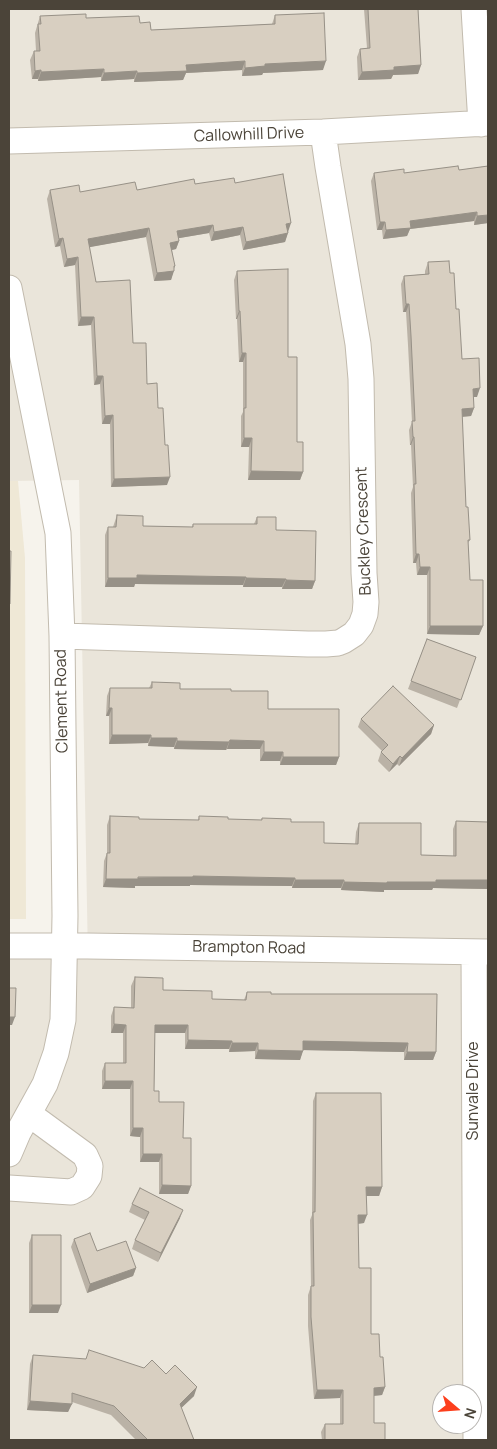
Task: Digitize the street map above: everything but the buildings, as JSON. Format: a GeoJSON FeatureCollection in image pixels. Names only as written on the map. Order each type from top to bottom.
{"type":"FeatureCollection","features":[{"type":"Feature","properties":{"kind":"street"},"geometry":{"type":"LineString","coordinates":[[474,9],[485,123]]}},
{"type":"Feature","properties":{"kind":"street","name":"Callowhill Drive"},"geometry":{"type":"LineString","coordinates":[[9,141],[323,132],[485,123]]}},
{"type":"Feature","properties":{"kind":"street","name":"Buckley Crescent"},"geometry":{"type":"LineString","coordinates":[[62,636],[332,644],[349,638],[361,625],[365,614],[366,602],[361,380],[354,319],[323,132]]}},
{"type":"Feature","properties":{"kind":"street","name":"Clement Road"},"geometry":{"type":"LineString","coordinates":[[9,288],[58,533],[62,636],[64,947],[62,1020],[56,1053],[45,1084],[18,1133],[9,1154]]}},
{"type":"Feature","properties":{"kind":"street","name":"Brampton Road"},"geometry":{"type":"LineString","coordinates":[[9,946],[481,952]]}},
{"type":"Feature","properties":{"kind":"street","name":"Sunvale Drive"},"geometry":{"type":"LineString","coordinates":[[476,1440],[481,952]]}},
{"type":"Feature","properties":{"kind":"street"},"geometry":{"type":"LineString","coordinates":[[9,1188],[70,1192],[82,1187],[89,1176],[90,1166],[83,1153],[29,1114]]}},
{"type":"Feature","properties":{"kind":"shaded area"},"geometry":{"type":"Polygon","coordinates":[[[9,9],[488,9],[488,1440],[9,1440],[9,957],[88,959],[79,480],[9,481],[9,9]]]}},
{"type":"Feature","properties":{"kind":"shaded area"},"geometry":{"type":"Polygon","coordinates":[[[9,481],[18,481],[25,558],[26,919],[9,919],[9,481]]]}}]}
